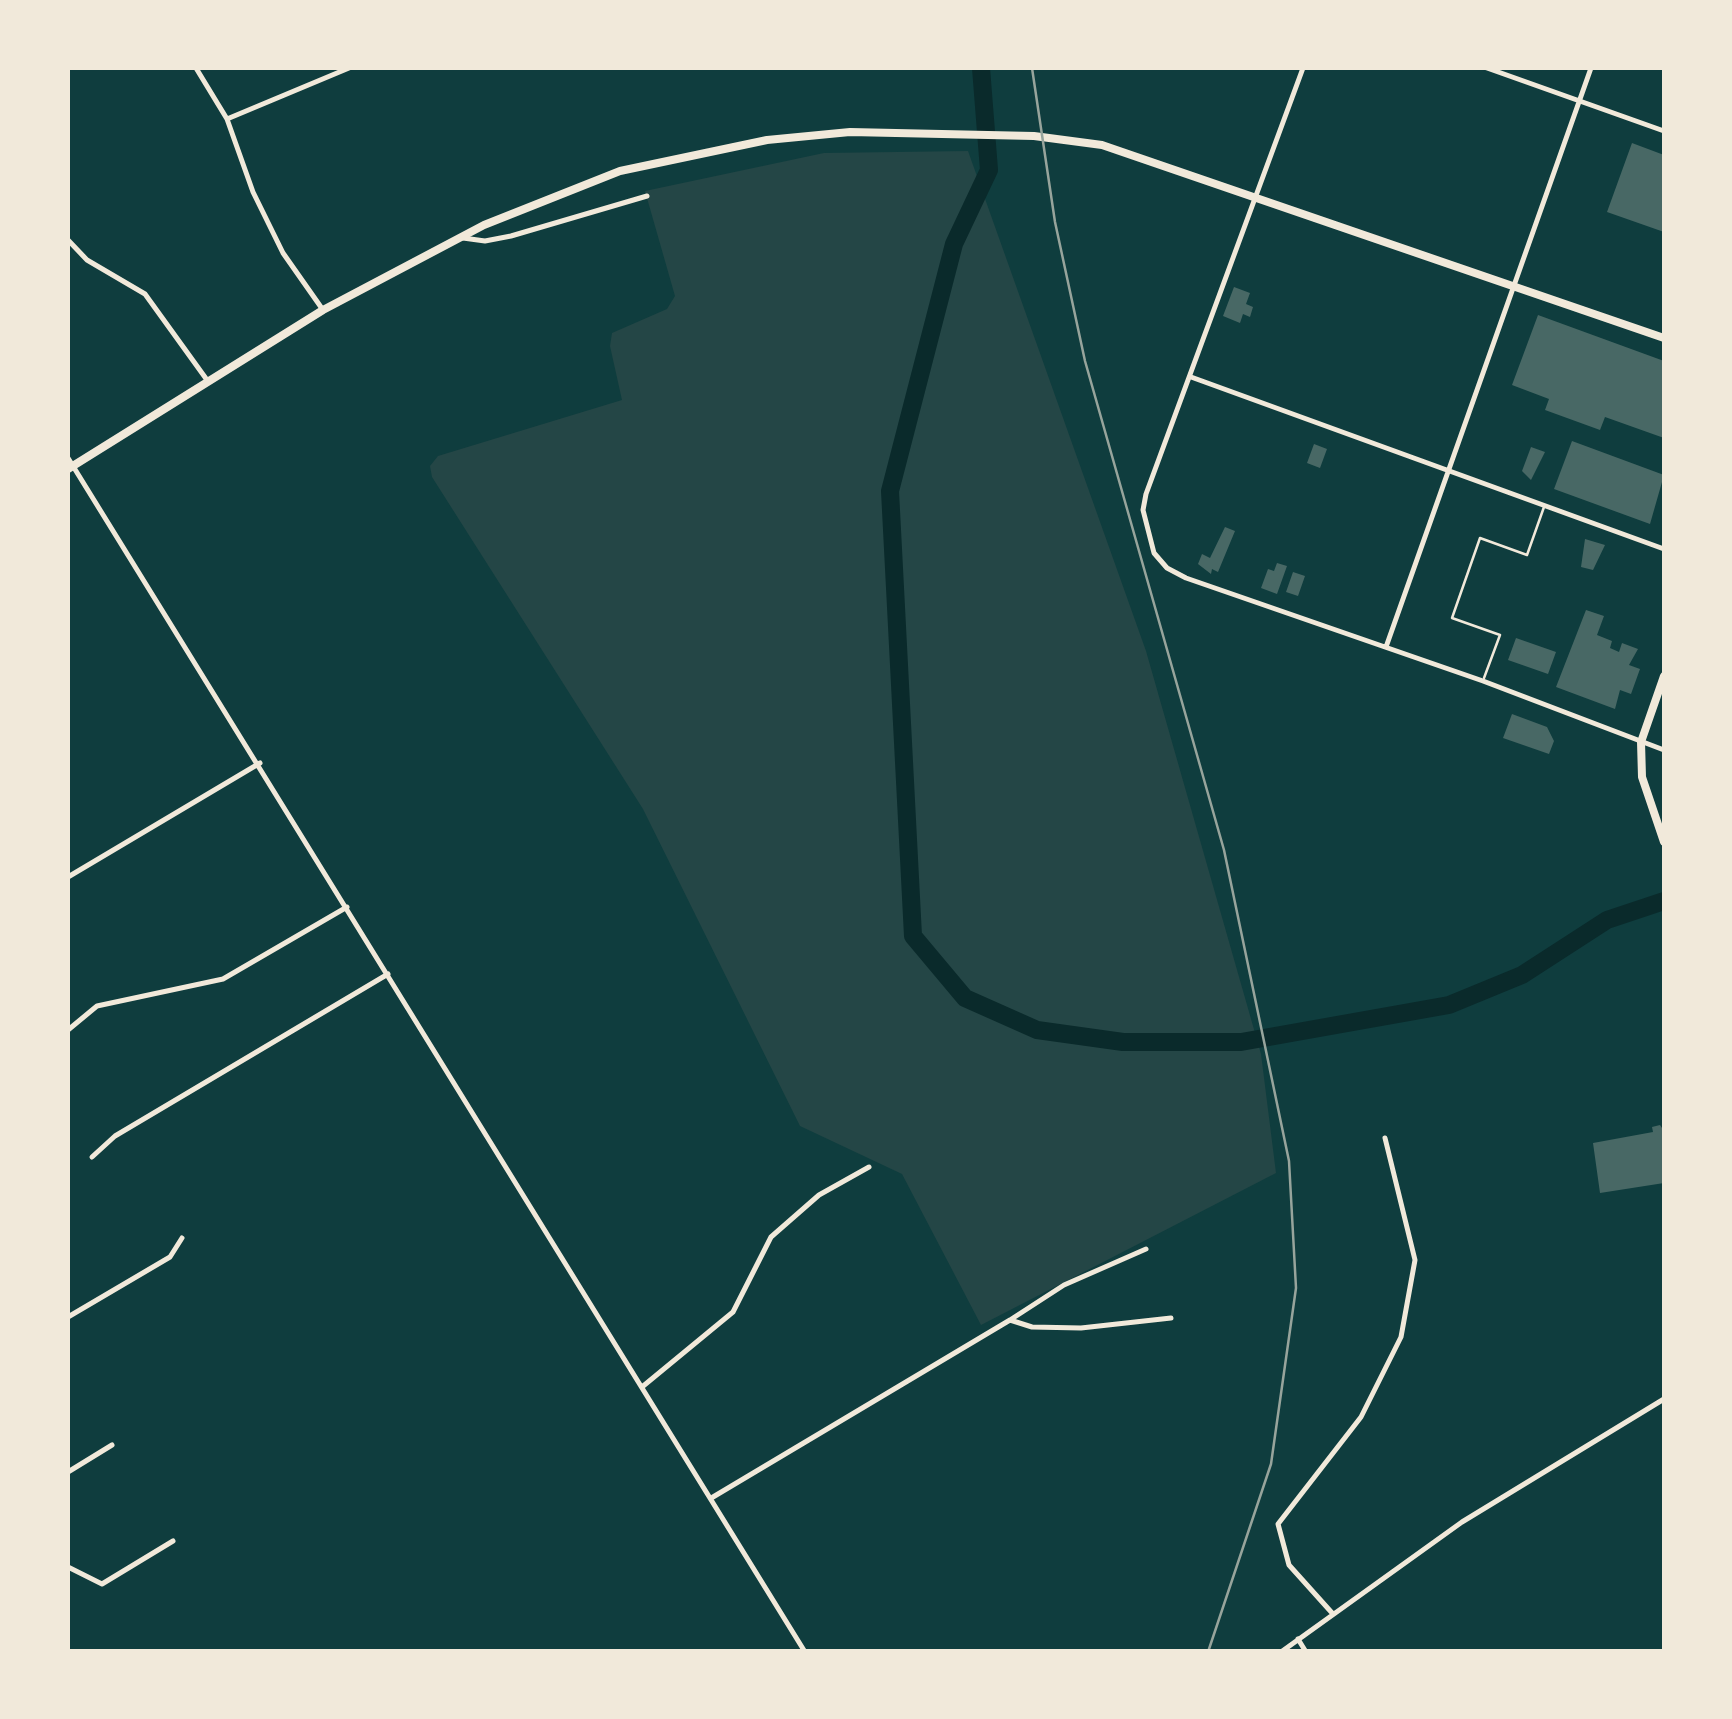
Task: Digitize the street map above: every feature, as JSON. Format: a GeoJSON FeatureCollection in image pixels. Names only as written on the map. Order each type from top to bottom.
{"type":"FeatureCollection","features":[{"type":"Feature","properties":{"kind":"main road"},"geometry":{"type":"LineString","coordinates":[[69,464],[323,310],[460,237],[573,188],[700,152],[850,132],[1038,136],[1102,145],[1664,338]]}},
{"type":"Feature","properties":{"kind":"main road"},"geometry":{"type":"LineString","coordinates":[[1664,676],[1641,742],[1642,777],[1664,842]]}},
{"type":"Feature","properties":{"kind":"street"},"geometry":{"type":"LineString","coordinates":[[196,68],[227,119],[276,238],[323,310]]}},
{"type":"Feature","properties":{"kind":"street"},"geometry":{"type":"LineString","coordinates":[[227,119],[349,68]]}},
{"type":"Feature","properties":{"kind":"street"},"geometry":{"type":"LineString","coordinates":[[1303,68],[1146,494],[1142,510],[1154,553],[1168,568],[1186,578],[1484,681],[1664,750]]}},
{"type":"Feature","properties":{"kind":"street"},"geometry":{"type":"LineString","coordinates":[[1488,68],[1664,131]]}},
{"type":"Feature","properties":{"kind":"street"},"geometry":{"type":"LineString","coordinates":[[1386,647],[1591,68]]}},
{"type":"Feature","properties":{"kind":"street"},"geometry":{"type":"LineString","coordinates":[[460,237],[485,241],[511,236],[648,196]]}},
{"type":"Feature","properties":{"kind":"street"},"geometry":{"type":"LineString","coordinates":[[68,240],[87,260],[145,294],[207,380]]}},
{"type":"Feature","properties":{"kind":"street"},"geometry":{"type":"LineString","coordinates":[[1191,377],[1664,549]]}},
{"type":"Feature","properties":{"kind":"street"},"geometry":{"type":"LineString","coordinates":[[69,464],[260,763],[805,1652]]}},
{"type":"Feature","properties":{"kind":"street"},"geometry":{"type":"LineString","coordinates":[[68,877],[260,763]]}},
{"type":"Feature","properties":{"kind":"street"},"geometry":{"type":"LineString","coordinates":[[68,1030],[96,1006],[223,978],[347,907]]}},
{"type":"Feature","properties":{"kind":"street"},"geometry":{"type":"LineString","coordinates":[[92,1157],[115,1136],[388,974]]}},
{"type":"Feature","properties":{"kind":"street"},"geometry":{"type":"LineString","coordinates":[[1333,1614],[1289,1565],[1278,1524],[1361,1417],[1401,1337],[1415,1260],[1386,1138]]}},
{"type":"Feature","properties":{"kind":"street"},"geometry":{"type":"LineString","coordinates":[[642,1386],[734,1312],[771,1237],[819,1195],[869,1166]]}},
{"type":"Feature","properties":{"kind":"street"},"geometry":{"type":"LineString","coordinates":[[68,1317],[170,1257],[182,1238]]}},
{"type":"Feature","properties":{"kind":"street"},"geometry":{"type":"LineString","coordinates":[[713,1497],[1064,1286],[1146,1248]]}},
{"type":"Feature","properties":{"kind":"street"},"geometry":{"type":"LineString","coordinates":[[1010,1320],[1032,1327],[1081,1328],[1172,1318]]}},
{"type":"Feature","properties":{"kind":"street"},"geometry":{"type":"LineString","coordinates":[[1282,1652],[1462,1522],[1664,1399]]}},
{"type":"Feature","properties":{"kind":"street"},"geometry":{"type":"LineString","coordinates":[[68,1472],[112,1445]]}},
{"type":"Feature","properties":{"kind":"street"},"geometry":{"type":"LineString","coordinates":[[68,1567],[102,1584],[173,1541]]}},
{"type":"Feature","properties":{"kind":"street"},"geometry":{"type":"LineString","coordinates":[[1298,1638],[1306,1652]]}},
{"type":"Feature","properties":{"kind":"lane"},"geometry":{"type":"LineString","coordinates":[[1484,681],[1500,635],[1452,618],[1480,538],[1527,555],[1545,506]]}},
{"type":"Feature","properties":{"kind":"shaded area"},"geometry":{"type":"Polygon","coordinates":[[[968,151],[1146,651],[1261,1054],[1276,1173],[981,1325],[902,1174],[800,1126],[643,809],[432,477],[430,466],[438,456],[622,400],[610,346],[612,333],[667,309],[675,296],[645,191],[824,153],[968,151]]]}},
{"type":"Feature","properties":{"kind":"building"},"geometry":{"type":"Polygon","coordinates":[[[1632,143],[1664,155],[1664,232],[1607,212],[1632,143]]]}},
{"type":"Feature","properties":{"kind":"building"},"geometry":{"type":"Polygon","coordinates":[[[1234,287],[1250,293],[1246,304],[1253,307],[1250,317],[1243,314],[1240,323],[1223,316],[1234,287]]]}},
{"type":"Feature","properties":{"kind":"building"},"geometry":{"type":"Polygon","coordinates":[[[1538,315],[1664,361],[1664,438],[1605,417],[1600,430],[1545,410],[1549,399],[1512,385],[1538,315]]]}},
{"type":"Feature","properties":{"kind":"building"},"geometry":{"type":"Polygon","coordinates":[[[1572,441],[1664,475],[1650,524],[1554,489],[1572,441]]]}},
{"type":"Feature","properties":{"kind":"building"},"geometry":{"type":"Polygon","coordinates":[[[1314,444],[1327,449],[1320,468],[1307,463],[1314,444]]]}},
{"type":"Feature","properties":{"kind":"building"},"geometry":{"type":"Polygon","coordinates":[[[1531,447],[1545,452],[1531,480],[1522,471],[1531,447]]]}},
{"type":"Feature","properties":{"kind":"building"},"geometry":{"type":"Polygon","coordinates":[[[1225,527],[1235,531],[1218,572],[1212,569],[1211,574],[1198,564],[1202,554],[1210,558],[1225,527]]]}},
{"type":"Feature","properties":{"kind":"building"},"geometry":{"type":"Polygon","coordinates":[[[1585,539],[1605,545],[1593,570],[1581,567],[1585,539]]]}},
{"type":"Feature","properties":{"kind":"building"},"geometry":{"type":"Polygon","coordinates":[[[1277,563],[1287,566],[1277,594],[1261,588],[1268,569],[1274,571],[1277,563]]]}},
{"type":"Feature","properties":{"kind":"building"},"geometry":{"type":"Polygon","coordinates":[[[1293,572],[1305,576],[1298,596],[1286,592],[1293,572]]]}},
{"type":"Feature","properties":{"kind":"building"},"geometry":{"type":"Polygon","coordinates":[[[1586,610],[1604,616],[1597,635],[1612,641],[1610,648],[1619,652],[1622,643],[1638,649],[1629,665],[1640,669],[1631,694],[1620,690],[1615,709],[1556,687],[1586,610]]]}},
{"type":"Feature","properties":{"kind":"building"},"geometry":{"type":"Polygon","coordinates":[[[1516,638],[1556,652],[1548,674],[1508,660],[1516,638]]]}},
{"type":"Feature","properties":{"kind":"building"},"geometry":{"type":"Polygon","coordinates":[[[1512,714],[1547,727],[1554,741],[1549,754],[1503,738],[1512,714]]]}},
{"type":"Feature","properties":{"kind":"building"},"geometry":{"type":"Polygon","coordinates":[[[1660,1125],[1664,1131],[1664,1183],[1600,1193],[1593,1143],[1653,1132],[1652,1127],[1660,1125]]]}},
{"type":"Feature","properties":{"kind":"waterway"},"geometry":{"type":"LineString","coordinates":[[981,68],[989,170],[954,244],[890,491],[913,936],[965,998],[1037,1030],[1123,1042],[1241,1042],[1449,1005],[1522,975],[1607,920],[1664,901]]}},
{"type":"Feature","properties":{"kind":"railway"},"geometry":{"type":"LineString","coordinates":[[1032,68],[1055,222],[1085,361],[1224,850],[1289,1161],[1296,1288],[1271,1464],[1208,1652]]}}]}
